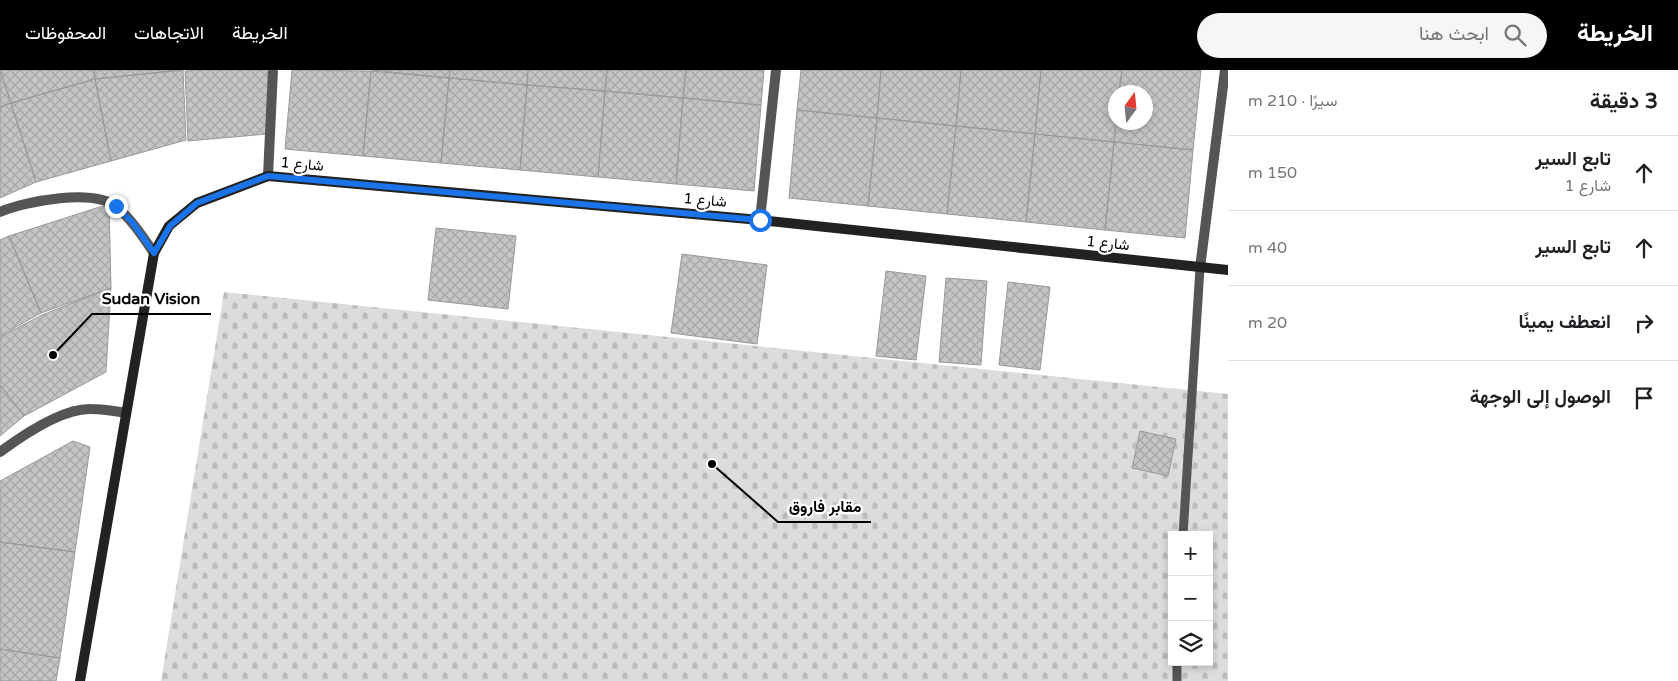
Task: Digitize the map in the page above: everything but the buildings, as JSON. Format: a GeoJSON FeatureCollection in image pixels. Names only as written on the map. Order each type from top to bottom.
{"type":"FeatureCollection","features":[{"type":"Feature","properties":{"kind":"street"},"geometry":{"type":"LineString","coordinates":[[80,681],[154,253],[170,226],[197,203],[268,176],[273,70]]}},
{"type":"Feature","properties":{"kind":"street"},"geometry":{"type":"LineString","coordinates":[[760,220],[776,70]]}},
{"type":"Feature","properties":{"kind":"street"},"geometry":{"type":"LineString","coordinates":[[1200,268],[1225,70]]}},
{"type":"Feature","properties":{"kind":"street","name":"شارع 1"},"geometry":{"type":"LineString","coordinates":[[268,176],[760,220],[1228,270]]}},
{"type":"Feature","properties":{"kind":"street"},"geometry":{"type":"LineString","coordinates":[[0,212],[8,208],[52,198],[95,198],[116,206],[132,222],[154,253]]}},
{"type":"Feature","properties":{"kind":"street"},"geometry":{"type":"LineString","coordinates":[[0,452],[16,441],[66,414],[90,408],[126,413]]}},
{"type":"Feature","properties":{"kind":"lane"},"geometry":{"type":"LineString","coordinates":[[1183,531],[1200,268]]}},
{"type":"Feature","properties":{"kind":"lane"},"geometry":{"type":"LineString","coordinates":[[1177,666],[1177,681]]}},
{"type":"Feature","properties":{"kind":"green space"},"geometry":{"type":"Polygon","coordinates":[[[224,292],[1228,394],[1228,681],[161,681],[224,292]]]}},
{"type":"Feature","properties":{"kind":"place","name":"Sudan Vision"},"geometry":{"type":"Point","coordinates":[53,355]}},
{"type":"Feature","properties":{"kind":"place","name":"مقابر فاروق"},"geometry":{"type":"Point","coordinates":[712,464]}},
{"type":"Feature","properties":{"kind":"route"},"geometry":{"type":"LineString","coordinates":[[116,206],[132,222],[154,253],[170,226],[197,203],[268,176],[760,220]]}}]}
